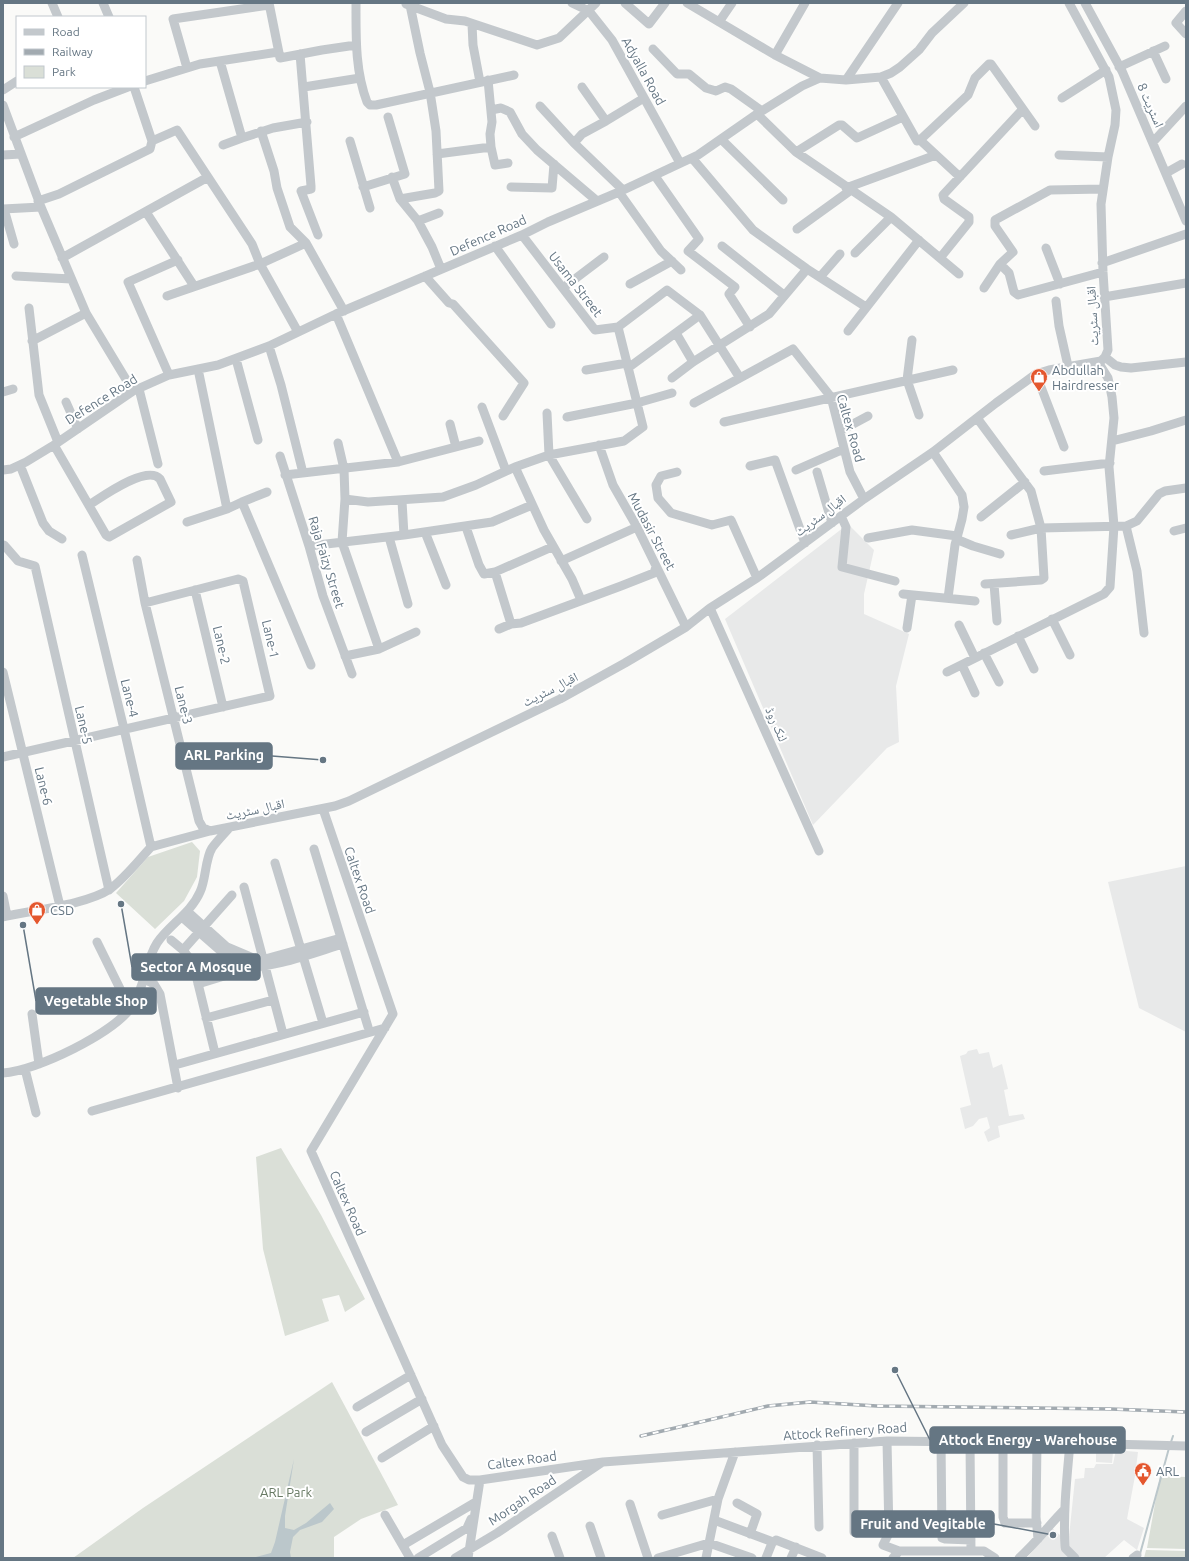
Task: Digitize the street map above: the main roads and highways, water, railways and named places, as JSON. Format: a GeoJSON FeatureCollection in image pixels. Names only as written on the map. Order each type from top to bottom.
{"type":"FeatureCollection","features":[{"type":"Feature","properties":{"kind":"waterway"},"geometry":{"type":"LineString","coordinates":[[1171,1442],[1173,1436]]}},
{"type":"Feature","properties":{"kind":"waterway"},"geometry":{"type":"LineString","coordinates":[[1140,1554],[1169,1448]]}},
{"type":"Feature","properties":{"kind":"railway"},"geometry":{"type":"LineString","coordinates":[[641,1436],[768,1406],[810,1402],[877,1406],[1111,1409],[1186,1412]]}},
{"type":"Feature","properties":{"kind":"place","name":"Abdullah Hairdresser"},"geometry":{"type":"Point","coordinates":[1039,392]}},
{"type":"Feature","properties":{"kind":"place","name":"ARL Parking"},"geometry":{"type":"Point","coordinates":[323,760]}},
{"type":"Feature","properties":{"kind":"place","name":"Sector A Mosque"},"geometry":{"type":"Point","coordinates":[121,904]}},
{"type":"Feature","properties":{"kind":"place","name":"Vegetable Shop"},"geometry":{"type":"Point","coordinates":[23,925]}},
{"type":"Feature","properties":{"kind":"place","name":"CSD"},"geometry":{"type":"Point","coordinates":[37,925]}},
{"type":"Feature","properties":{"kind":"place","name":"Attock Energy - Warehouse"},"geometry":{"type":"Point","coordinates":[895,1370]}},
{"type":"Feature","properties":{"kind":"place","name":"ARL"},"geometry":{"type":"Point","coordinates":[1143,1486]}},
{"type":"Feature","properties":{"kind":"place","name":"Fruit and Vegitable"},"geometry":{"type":"Point","coordinates":[1053,1535]}},
{"type":"Feature","properties":{"kind":"park label","name":"ARL Park"},"geometry":{"type":"Point","coordinates":[286,1492]}}]}
